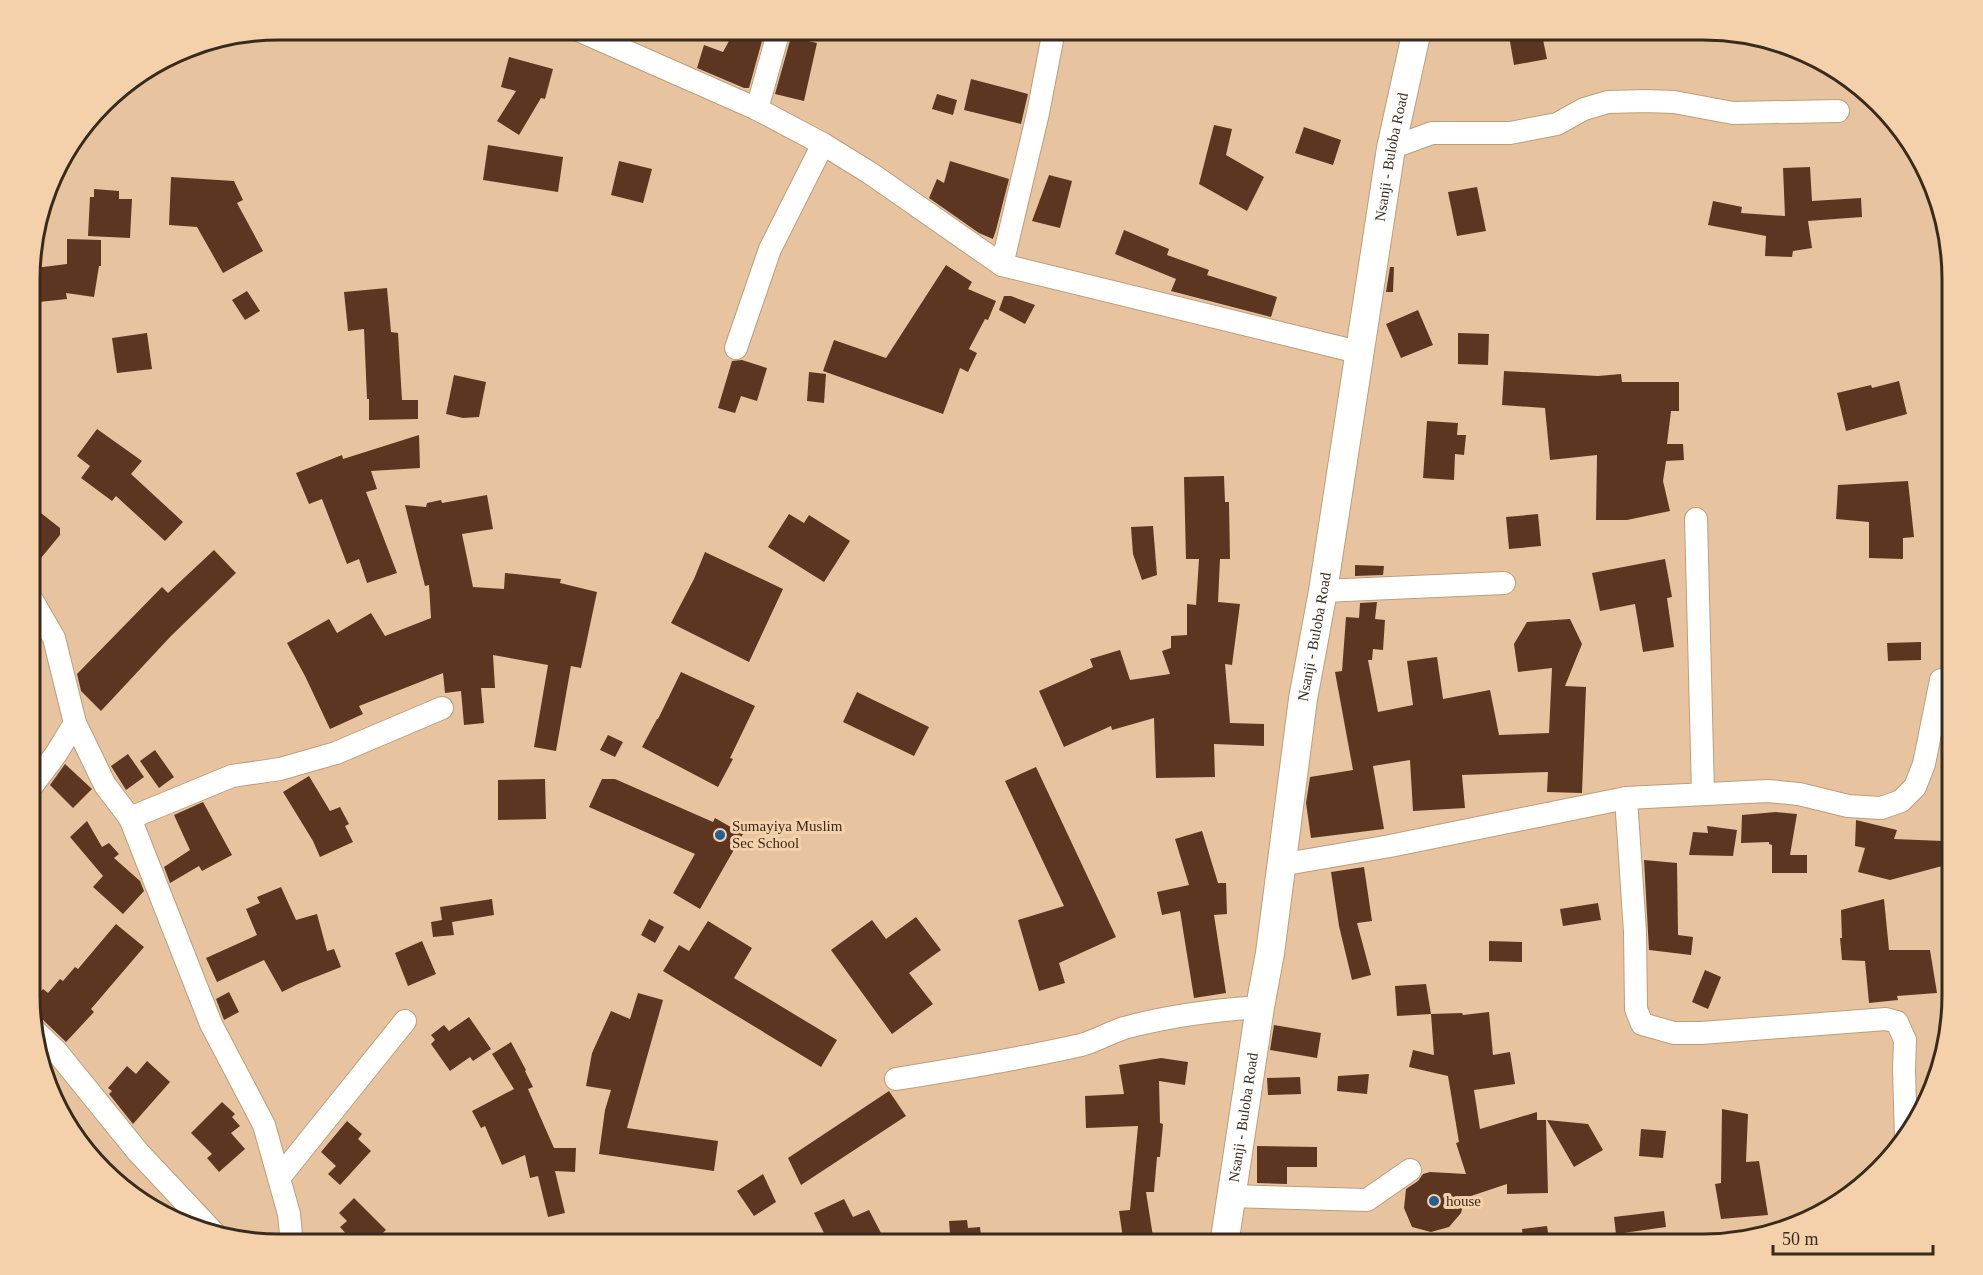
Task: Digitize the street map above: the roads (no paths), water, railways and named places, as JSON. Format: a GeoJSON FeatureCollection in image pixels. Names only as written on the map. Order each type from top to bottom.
{"type":"FeatureCollection","features":[{"type":"Feature","properties":{"kind":"main road","name":"Nsanji - Buloba Road"},"geometry":{"type":"LineString","coordinates":[[1225,1234],[1270,952],[1303,699],[1323,591],[1358,351],[1391,148],[1415,40]]}},
{"type":"Feature","properties":{"kind":"street"},"geometry":{"type":"LineString","coordinates":[[601,40],[757,109],[824,144],[870,173],[1002,265],[1358,351]]}},
{"type":"Feature","properties":{"kind":"street"},"geometry":{"type":"LineString","coordinates":[[757,109],[776,40]]}},
{"type":"Feature","properties":{"kind":"street"},"geometry":{"type":"LineString","coordinates":[[1002,265],[1038,113],[1052,40]]}},
{"type":"Feature","properties":{"kind":"street"},"geometry":{"type":"LineString","coordinates":[[1391,148],[1432,133],[1510,133],[1557,124],[1584,109],[1608,102],[1646,100],[1674,102],[1734,113],[1838,111]]}},
{"type":"Feature","properties":{"kind":"street"},"geometry":{"type":"LineString","coordinates":[[736,348],[770,249],[824,144]]}},
{"type":"Feature","properties":{"kind":"street"},"geometry":{"type":"LineString","coordinates":[[1696,519],[1703,793]]}},
{"type":"Feature","properties":{"kind":"street"},"geometry":{"type":"LineString","coordinates":[[1323,591],[1504,583]]}},
{"type":"Feature","properties":{"kind":"street"},"geometry":{"type":"LineString","coordinates":[[40,614],[54,638],[75,723],[105,785],[130,818],[211,1024],[264,1125],[289,1214],[291,1234]]}},
{"type":"Feature","properties":{"kind":"street"},"geometry":{"type":"LineString","coordinates":[[1280,865],[1401,844],[1626,798],[1768,791],[1799,794],[1848,806],[1881,807],[1901,801],[1916,787],[1924,764],[1941,680]]}},
{"type":"Feature","properties":{"kind":"street"},"geometry":{"type":"LineString","coordinates":[[130,818],[232,776],[280,769],[336,753],[442,708]]}},
{"type":"Feature","properties":{"kind":"street"},"geometry":{"type":"LineString","coordinates":[[40,775],[75,723]]}},
{"type":"Feature","properties":{"kind":"street"},"geometry":{"type":"LineString","coordinates":[[1626,798],[1635,932],[1636,1009],[1642,1024],[1674,1033],[1701,1033],[1886,1019],[1897,1022],[1905,1040],[1906,1122]]}},
{"type":"Feature","properties":{"kind":"street"},"geometry":{"type":"LineString","coordinates":[[896,1079],[1040,1055],[1091,1042],[1121,1029],[1152,1021],[1215,1010],[1260,1006]]}},
{"type":"Feature","properties":{"kind":"street"},"geometry":{"type":"LineString","coordinates":[[279,1178],[405,1020]]}},
{"type":"Feature","properties":{"kind":"street"},"geometry":{"type":"LineString","coordinates":[[45,1040],[57,1052],[138,1152],[204,1222]]}},
{"type":"Feature","properties":{"kind":"street"},"geometry":{"type":"LineString","coordinates":[[1230,1196],[1366,1200],[1410,1170]]}},
{"type":"Feature","properties":{"kind":"place","name":"Sumayiya Muslim Sec School"},"geometry":{"type":"Point","coordinates":[720,835]}},
{"type":"Feature","properties":{"kind":"place","name":"house"},"geometry":{"type":"Point","coordinates":[1434,1201]}}]}
